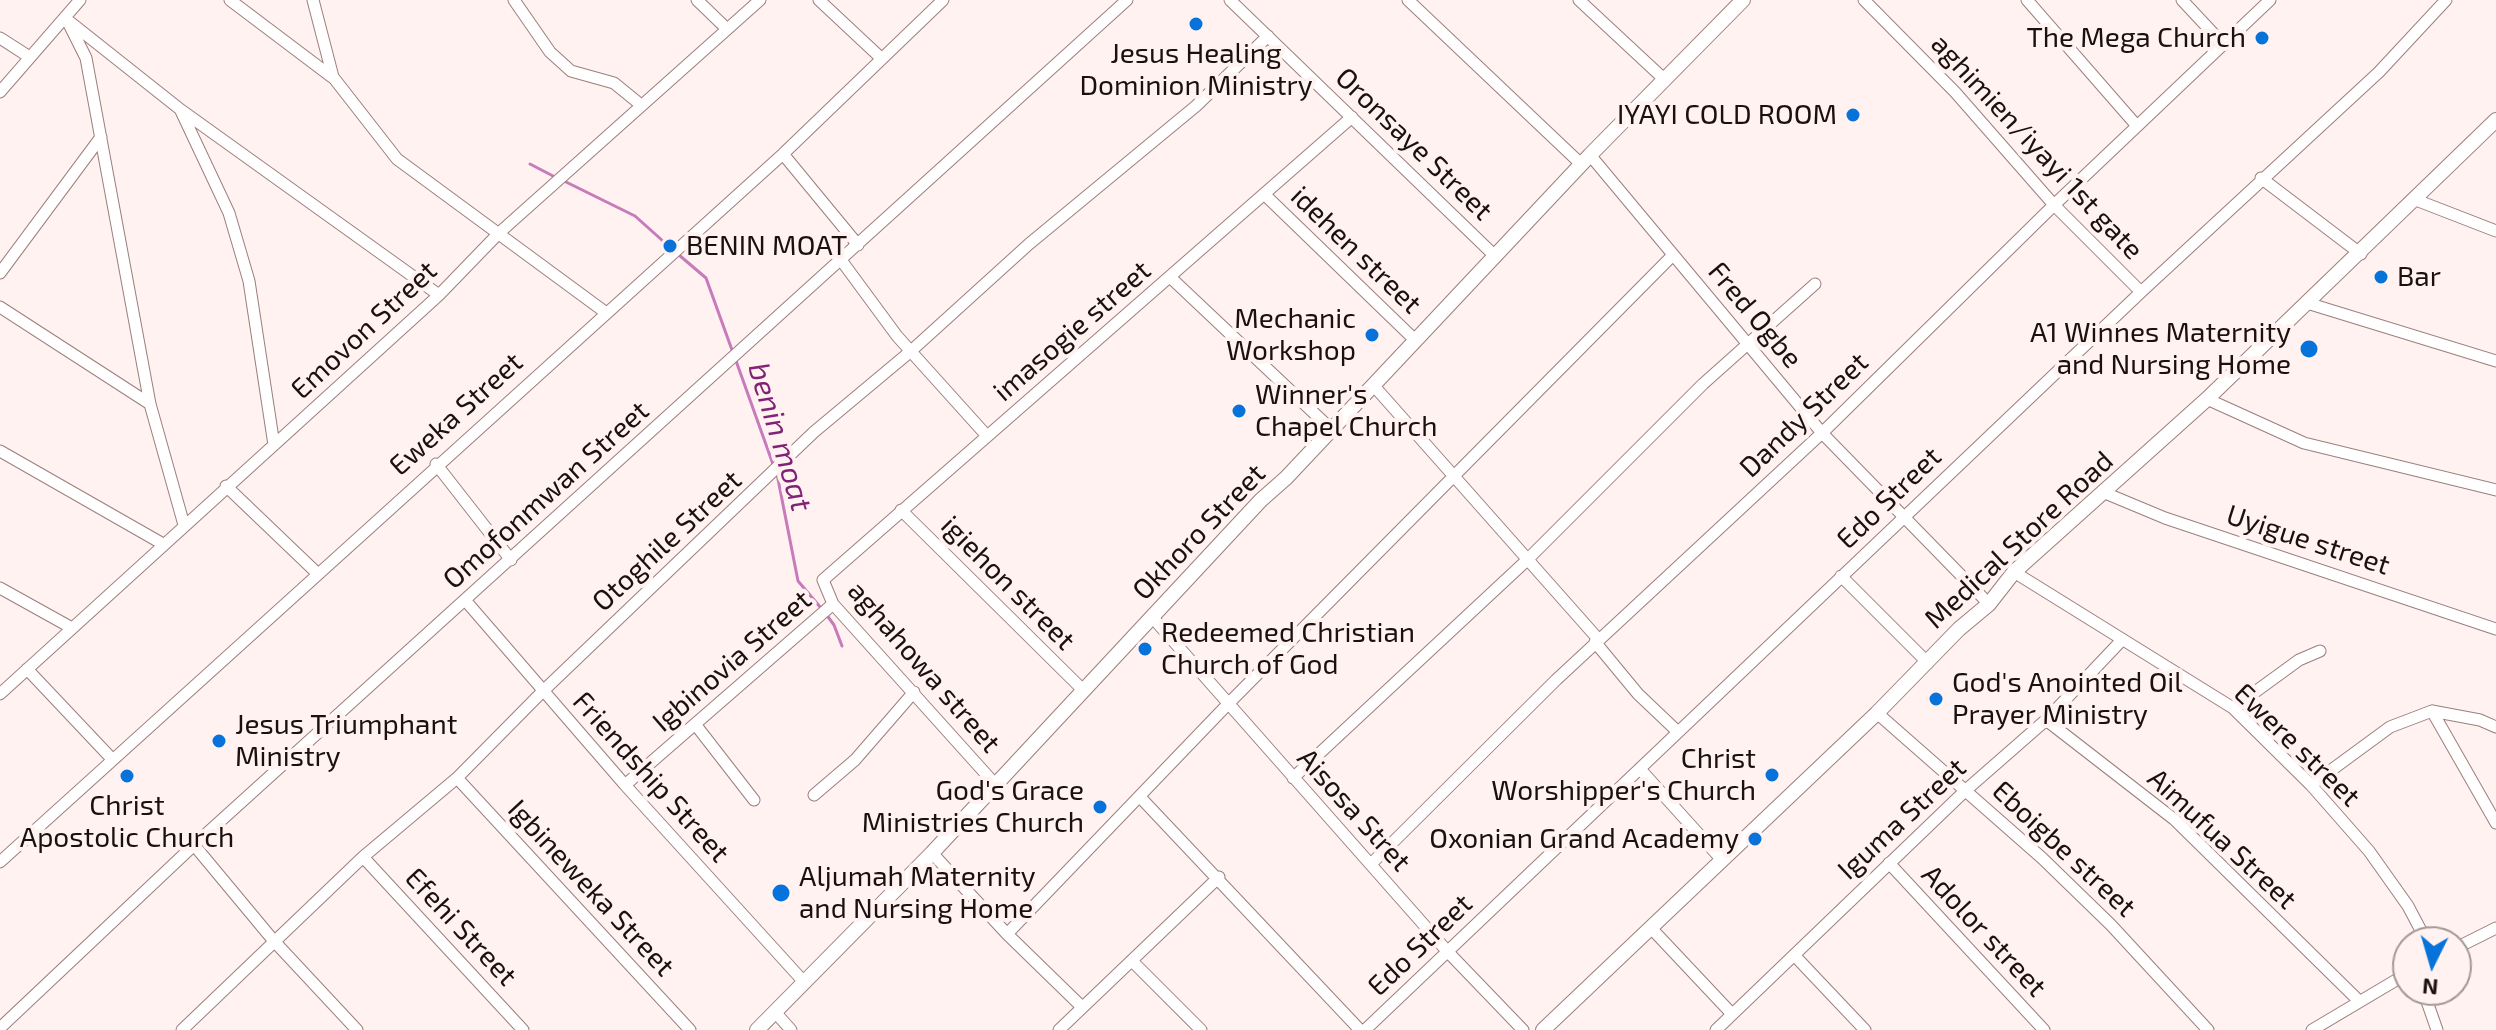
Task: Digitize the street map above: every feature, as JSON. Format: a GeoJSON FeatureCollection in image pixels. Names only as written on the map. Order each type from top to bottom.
{"type":"FeatureCollection","features":[{"type":"Feature","properties":{"kind":"street"},"geometry":{"type":"LineString","coordinates":[[0,92],[28,56],[80,0]]}},
{"type":"Feature","properties":{"kind":"street"},"geometry":{"type":"LineString","coordinates":[[230,0],[333,77],[397,159],[605,312]]}},
{"type":"Feature","properties":{"kind":"street"},"geometry":{"type":"LineString","coordinates":[[313,0],[333,77]]}},
{"type":"Feature","properties":{"kind":"street"},"geometry":{"type":"LineString","coordinates":[[514,0],[550,52],[571,71],[614,83],[641,105]]}},
{"type":"Feature","properties":{"kind":"street"},"geometry":{"type":"LineString","coordinates":[[697,0],[727,29]]}},
{"type":"Feature","properties":{"kind":"street","name":"Emovon Street"},"geometry":{"type":"LineString","coordinates":[[0,694],[439,295],[499,233],[760,0]]}},
{"type":"Feature","properties":{"kind":"street"},"geometry":{"type":"LineString","coordinates":[[819,0],[881,58]]}},
{"type":"Feature","properties":{"kind":"street","name":"Eweka Street"},"geometry":{"type":"LineString","coordinates":[[0,862],[436,464],[783,154],[943,0]]}},
{"type":"Feature","properties":{"kind":"street","name":"Omofonmwan Street"},"geometry":{"type":"LineString","coordinates":[[0,1028],[194,845],[1127,0]]}},
{"type":"Feature","properties":{"kind":"street","name":"Oronsaye Street"},"geometry":{"type":"LineString","coordinates":[[1230,0],[1496,257]]}},
{"type":"Feature","properties":{"kind":"street","name":"Fred Ogbe"},"geometry":{"type":"LineString","coordinates":[[1408,0],[1585,160],[1751,344],[1822,433],[1989,604]]}},
{"type":"Feature","properties":{"kind":"street"},"geometry":{"type":"LineString","coordinates":[[1579,0],[1665,80]]}},
{"type":"Feature","properties":{"kind":"street","name":"Okhoro Street"},"geometry":{"type":"LineString","coordinates":[[757,1030],[932,853],[1261,500],[1374,386],[1585,160],[1743,0]]}},
{"type":"Feature","properties":{"kind":"street","name":"aghimien/iyayi 1st gate"},"geometry":{"type":"LineString","coordinates":[[1864,0],[1955,92],[2054,205],[2141,292]]}},
{"type":"Feature","properties":{"kind":"street"},"geometry":{"type":"LineString","coordinates":[[2027,0],[2137,126]]}},
{"type":"Feature","properties":{"kind":"street"},"geometry":{"type":"LineString","coordinates":[[2182,0],[2224,45]]}},
{"type":"Feature","properties":{"kind":"street","name":"Dandy Street"},"geometry":{"type":"LineString","coordinates":[[1371,864],[1597,641],[1822,433],[2054,205],[2270,0]]}},
{"type":"Feature","properties":{"kind":"street","name":"Edo Street"},"geometry":{"type":"LineString","coordinates":[[1363,1030],[2261,178],[2379,72],[2446,0]]}},
{"type":"Feature","properties":{"kind":"street"},"geometry":{"type":"LineString","coordinates":[[66,18],[181,110],[439,295]]}},
{"type":"Feature","properties":{"kind":"street"},"geometry":{"type":"LineString","coordinates":[[66,18],[86,58],[150,404],[184,525]]}},
{"type":"Feature","properties":{"kind":"street","name":"Otoghile Street"},"geometry":{"type":"LineString","coordinates":[[191,1027],[273,940],[363,857],[457,778],[542,692],[814,432],[911,351],[1029,244],[1196,106],[1268,36]]}},
{"type":"Feature","properties":{"kind":"street"},"geometry":{"type":"LineString","coordinates":[[0,38],[28,56]]}},
{"type":"Feature","properties":{"kind":"street"},"geometry":{"type":"LineString","coordinates":[[181,110],[229,213],[249,281],[274,445]]}},
{"type":"Feature","properties":{"kind":"street","name":"imasogie street"},"geometry":{"type":"LineString","coordinates":[[823,580],[1352,117]]}},
{"type":"Feature","properties":{"kind":"street","name":"Medical Store Road"},"geometry":{"type":"LineString","coordinates":[[1543,1030],[1877,713],[1959,629],[1989,604],[2014,572],[2207,399],[2361,254],[2496,120]]}},
{"type":"Feature","properties":{"kind":"street"},"geometry":{"type":"LineString","coordinates":[[0,273],[101,137]]}},
{"type":"Feature","properties":{"kind":"street"},"geometry":{"type":"LineString","coordinates":[[783,154],[858,245]]}},
{"type":"Feature","properties":{"kind":"street"},"geometry":{"type":"LineString","coordinates":[[2261,178],[2361,254]]}},
{"type":"Feature","properties":{"kind":"street","name":"idehen street"},"geometry":{"type":"LineString","coordinates":[[1264,194],[1415,340]]}},
{"type":"Feature","properties":{"kind":"street"},"geometry":{"type":"LineString","coordinates":[[2416,200],[2496,231]]}},
{"type":"Feature","properties":{"kind":"street"},"geometry":{"type":"LineString","coordinates":[[1007,934],[1228,704],[1672,256]]}},
{"type":"Feature","properties":{"kind":"street"},"geometry":{"type":"LineString","coordinates":[[841,260],[911,351],[987,436]]}},
{"type":"Feature","properties":{"kind":"street"},"geometry":{"type":"LineString","coordinates":[[1170,277],[1332,430]]}},
{"type":"Feature","properties":{"kind":"street"},"geometry":{"type":"LineString","coordinates":[[1293,778],[1526,561],[1703,384],[1815,284]]}},
{"type":"Feature","properties":{"kind":"street"},"geometry":{"type":"LineString","coordinates":[[2307,303],[2496,361]]}},
{"type":"Feature","properties":{"kind":"street"},"geometry":{"type":"LineString","coordinates":[[0,307],[150,404]]}},
{"type":"Feature","properties":{"kind":"street"},"geometry":{"type":"LineString","coordinates":[[1374,386],[1597,641],[1638,694],[1678,732]]}},
{"type":"Feature","properties":{"kind":"street"},"geometry":{"type":"LineString","coordinates":[[2207,399],[2304,443],[2496,490]]}},
{"type":"Feature","properties":{"kind":"street"},"geometry":{"type":"LineString","coordinates":[[0,451],[163,544]]}},
{"type":"Feature","properties":{"kind":"street"},"geometry":{"type":"LineString","coordinates":[[436,464],[511,560]]}},
{"type":"Feature","properties":{"kind":"street"},"geometry":{"type":"LineString","coordinates":[[226,486],[318,574]]}},
{"type":"Feature","properties":{"kind":"street","name":"Uyigue street"},"geometry":{"type":"LineString","coordinates":[[2105,493],[2165,518],[2496,629]]}},
{"type":"Feature","properties":{"kind":"street","name":"igiehon street"},"geometry":{"type":"LineString","coordinates":[[901,510],[1082,689]]}},
{"type":"Feature","properties":{"kind":"street","name":"Ewere street"},"geometry":{"type":"LineString","coordinates":[[2014,572],[2233,708],[2311,785],[2369,851],[2419,926]]}},
{"type":"Feature","properties":{"kind":"street"},"geometry":{"type":"LineString","coordinates":[[1841,576],[1928,663]]}},
{"type":"Feature","properties":{"kind":"street","name":"aghahowa street"},"geometry":{"type":"LineString","coordinates":[[823,580],[833,604],[994,783]]}},
{"type":"Feature","properties":{"kind":"street"},"geometry":{"type":"LineString","coordinates":[[0,588],[72,628]]}},
{"type":"Feature","properties":{"kind":"street","name":"Friendship Street"},"geometry":{"type":"LineString","coordinates":[[465,600],[542,692],[804,982]]}},
{"type":"Feature","properties":{"kind":"street","name":"Igbinovia Street"},"geometry":{"type":"LineString","coordinates":[[625,785],[833,604]]}},
{"type":"Feature","properties":{"kind":"street","name":"Aisosa Stret"},"geometry":{"type":"LineString","coordinates":[[1153,618],[1447,951],[1523,1030]]}},
{"type":"Feature","properties":{"kind":"street","name":"Iguma Street"},"geometry":{"type":"LineString","coordinates":[[1716,1030],[1966,790],[2046,720],[2121,641]]}},
{"type":"Feature","properties":{"kind":"street"},"geometry":{"type":"LineString","coordinates":[[2233,708],[2299,660],[2320,651]]}},
{"type":"Feature","properties":{"kind":"street"},"geometry":{"type":"LineString","coordinates":[[27,669],[112,759]]}},
{"type":"Feature","properties":{"kind":"street"},"geometry":{"type":"LineString","coordinates":[[814,795],[855,760],[914,692]]}},
{"type":"Feature","properties":{"kind":"street"},"geometry":{"type":"LineString","coordinates":[[2432,711],[2496,823]]}},
{"type":"Feature","properties":{"kind":"street"},"geometry":{"type":"LineString","coordinates":[[2311,785],[2390,727],[2432,711],[2453,713],[2496,727]]}},
{"type":"Feature","properties":{"kind":"street","name":"Eboigbe street"},"geometry":{"type":"LineString","coordinates":[[1877,713],[1966,790],[2111,925],[2208,1030]]}},
{"type":"Feature","properties":{"kind":"street","name":"Aimufua Street"},"geometry":{"type":"LineString","coordinates":[[2046,720],[2175,820],[2359,1001]]}},
{"type":"Feature","properties":{"kind":"street"},"geometry":{"type":"LineString","coordinates":[[695,724],[754,800]]}},
{"type":"Feature","properties":{"kind":"street"},"geometry":{"type":"LineString","coordinates":[[1640,769],[1722,860]]}},
{"type":"Feature","properties":{"kind":"street","name":"Igbineweka Street"},"geometry":{"type":"LineString","coordinates":[[457,778],[690,1030]]}},
{"type":"Feature","properties":{"kind":"street"},"geometry":{"type":"LineString","coordinates":[[1140,797],[1363,1030]]}},
{"type":"Feature","properties":{"kind":"street"},"geometry":{"type":"LineString","coordinates":[[194,845],[273,940],[357,1030]]}},
{"type":"Feature","properties":{"kind":"street"},"geometry":{"type":"LineString","coordinates":[[932,853],[1007,934],[1082,1007]]}},
{"type":"Feature","properties":{"kind":"street","name":"Efehi Street"},"geometry":{"type":"LineString","coordinates":[[363,857],[523,1030]]}},
{"type":"Feature","properties":{"kind":"street","name":"Adolor street"},"geometry":{"type":"LineString","coordinates":[[1889,863],[2044,1030]]}},
{"type":"Feature","properties":{"kind":"street"},"geometry":{"type":"LineString","coordinates":[[1059,1030],[1219,877]]}},
{"type":"Feature","properties":{"kind":"street"},"geometry":{"type":"LineString","coordinates":[[1651,928],[1732,1014]]}},
{"type":"Feature","properties":{"kind":"street"},"geometry":{"type":"LineString","coordinates":[[2472,940],[2496,928]]}},
{"type":"Feature","properties":{"kind":"street"},"geometry":{"type":"LineString","coordinates":[[1794,955],[1865,1030]]}},
{"type":"Feature","properties":{"kind":"street"},"geometry":{"type":"LineString","coordinates":[[1132,961],[1201,1030]]}},
{"type":"Feature","properties":{"kind":"street"},"geometry":{"type":"LineString","coordinates":[[2312,1030],[2392,982]]}},
{"type":"Feature","properties":{"kind":"street"},"geometry":{"type":"LineString","coordinates":[[2429,1006],[2437,1030]]}},
{"type":"Feature","properties":{"kind":"street"},"geometry":{"type":"LineString","coordinates":[[775,1012],[791,1030]]}},
{"type":"Feature","properties":{"kind":"waterway"},"geometry":{"type":"LineString","coordinates":[[530,164],[555,177]]}},
{"type":"Feature","properties":{"kind":"waterway"},"geometry":{"type":"LineString","coordinates":[[562,180],[635,216],[673,250]]}},
{"type":"Feature","properties":{"kind":"waterway","name":"benin moat"},"geometry":{"type":"LineString","coordinates":[[679,255],[706,278],[732,350]]}},
{"type":"Feature","properties":{"kind":"waterway","name":"benin moat"},"geometry":{"type":"LineString","coordinates":[[735,358],[774,467]]}},
{"type":"Feature","properties":{"kind":"waterway","name":"benin moat"},"geometry":{"type":"LineString","coordinates":[[777,474],[798,581],[821,608]]}},
{"type":"Feature","properties":{"kind":"waterway","name":"benin moat"},"geometry":{"type":"LineString","coordinates":[[826,614],[842,646]]}},
{"type":"Feature","properties":{"kind":"place","name":"Jesus Healing Dominion Ministry"},"geometry":{"type":"Point","coordinates":[1196,24]}},
{"type":"Feature","properties":{"kind":"place","name":"The Mega Church"},"geometry":{"type":"Point","coordinates":[2262,38]}},
{"type":"Feature","properties":{"kind":"place","name":"IYAYI COLD ROOM"},"geometry":{"type":"Point","coordinates":[1853,115]}},
{"type":"Feature","properties":{"kind":"place","name":"BENIN MOAT"},"geometry":{"type":"Point","coordinates":[670,246]}},
{"type":"Feature","properties":{"kind":"place","name":"Bar"},"geometry":{"type":"Point","coordinates":[2381,277]}},
{"type":"Feature","properties":{"kind":"place","name":"Mechanic Workshop"},"geometry":{"type":"Point","coordinates":[1372,335]}},
{"type":"Feature","properties":{"kind":"place","name":"A1 Winnes Maternity and Nursing Home"},"geometry":{"type":"Point","coordinates":[2309,349]}},
{"type":"Feature","properties":{"kind":"place","name":"Winner's Chapel Church"},"geometry":{"type":"Point","coordinates":[1239,411]}},
{"type":"Feature","properties":{"kind":"place","name":"Redeemed Christian Church of God"},"geometry":{"type":"Point","coordinates":[1145,649]}},
{"type":"Feature","properties":{"kind":"place","name":"God's Anointed Oil Prayer Ministry"},"geometry":{"type":"Point","coordinates":[1936,699]}},
{"type":"Feature","properties":{"kind":"place","name":"Jesus Triumphant Ministry"},"geometry":{"type":"Point","coordinates":[219,741]}},
{"type":"Feature","properties":{"kind":"place","name":"Christ Worshipper's Church"},"geometry":{"type":"Point","coordinates":[1772,775]}},
{"type":"Feature","properties":{"kind":"place","name":"Christ Apostolic Church"},"geometry":{"type":"Point","coordinates":[127,776]}},
{"type":"Feature","properties":{"kind":"place","name":"God's Grace Ministries Church"},"geometry":{"type":"Point","coordinates":[1100,807]}},
{"type":"Feature","properties":{"kind":"place","name":"Oxonian Grand Academy"},"geometry":{"type":"Point","coordinates":[1755,839]}},
{"type":"Feature","properties":{"kind":"place","name":"Aljumah Maternity and Nursing Home"},"geometry":{"type":"Point","coordinates":[781,893]}}]}
